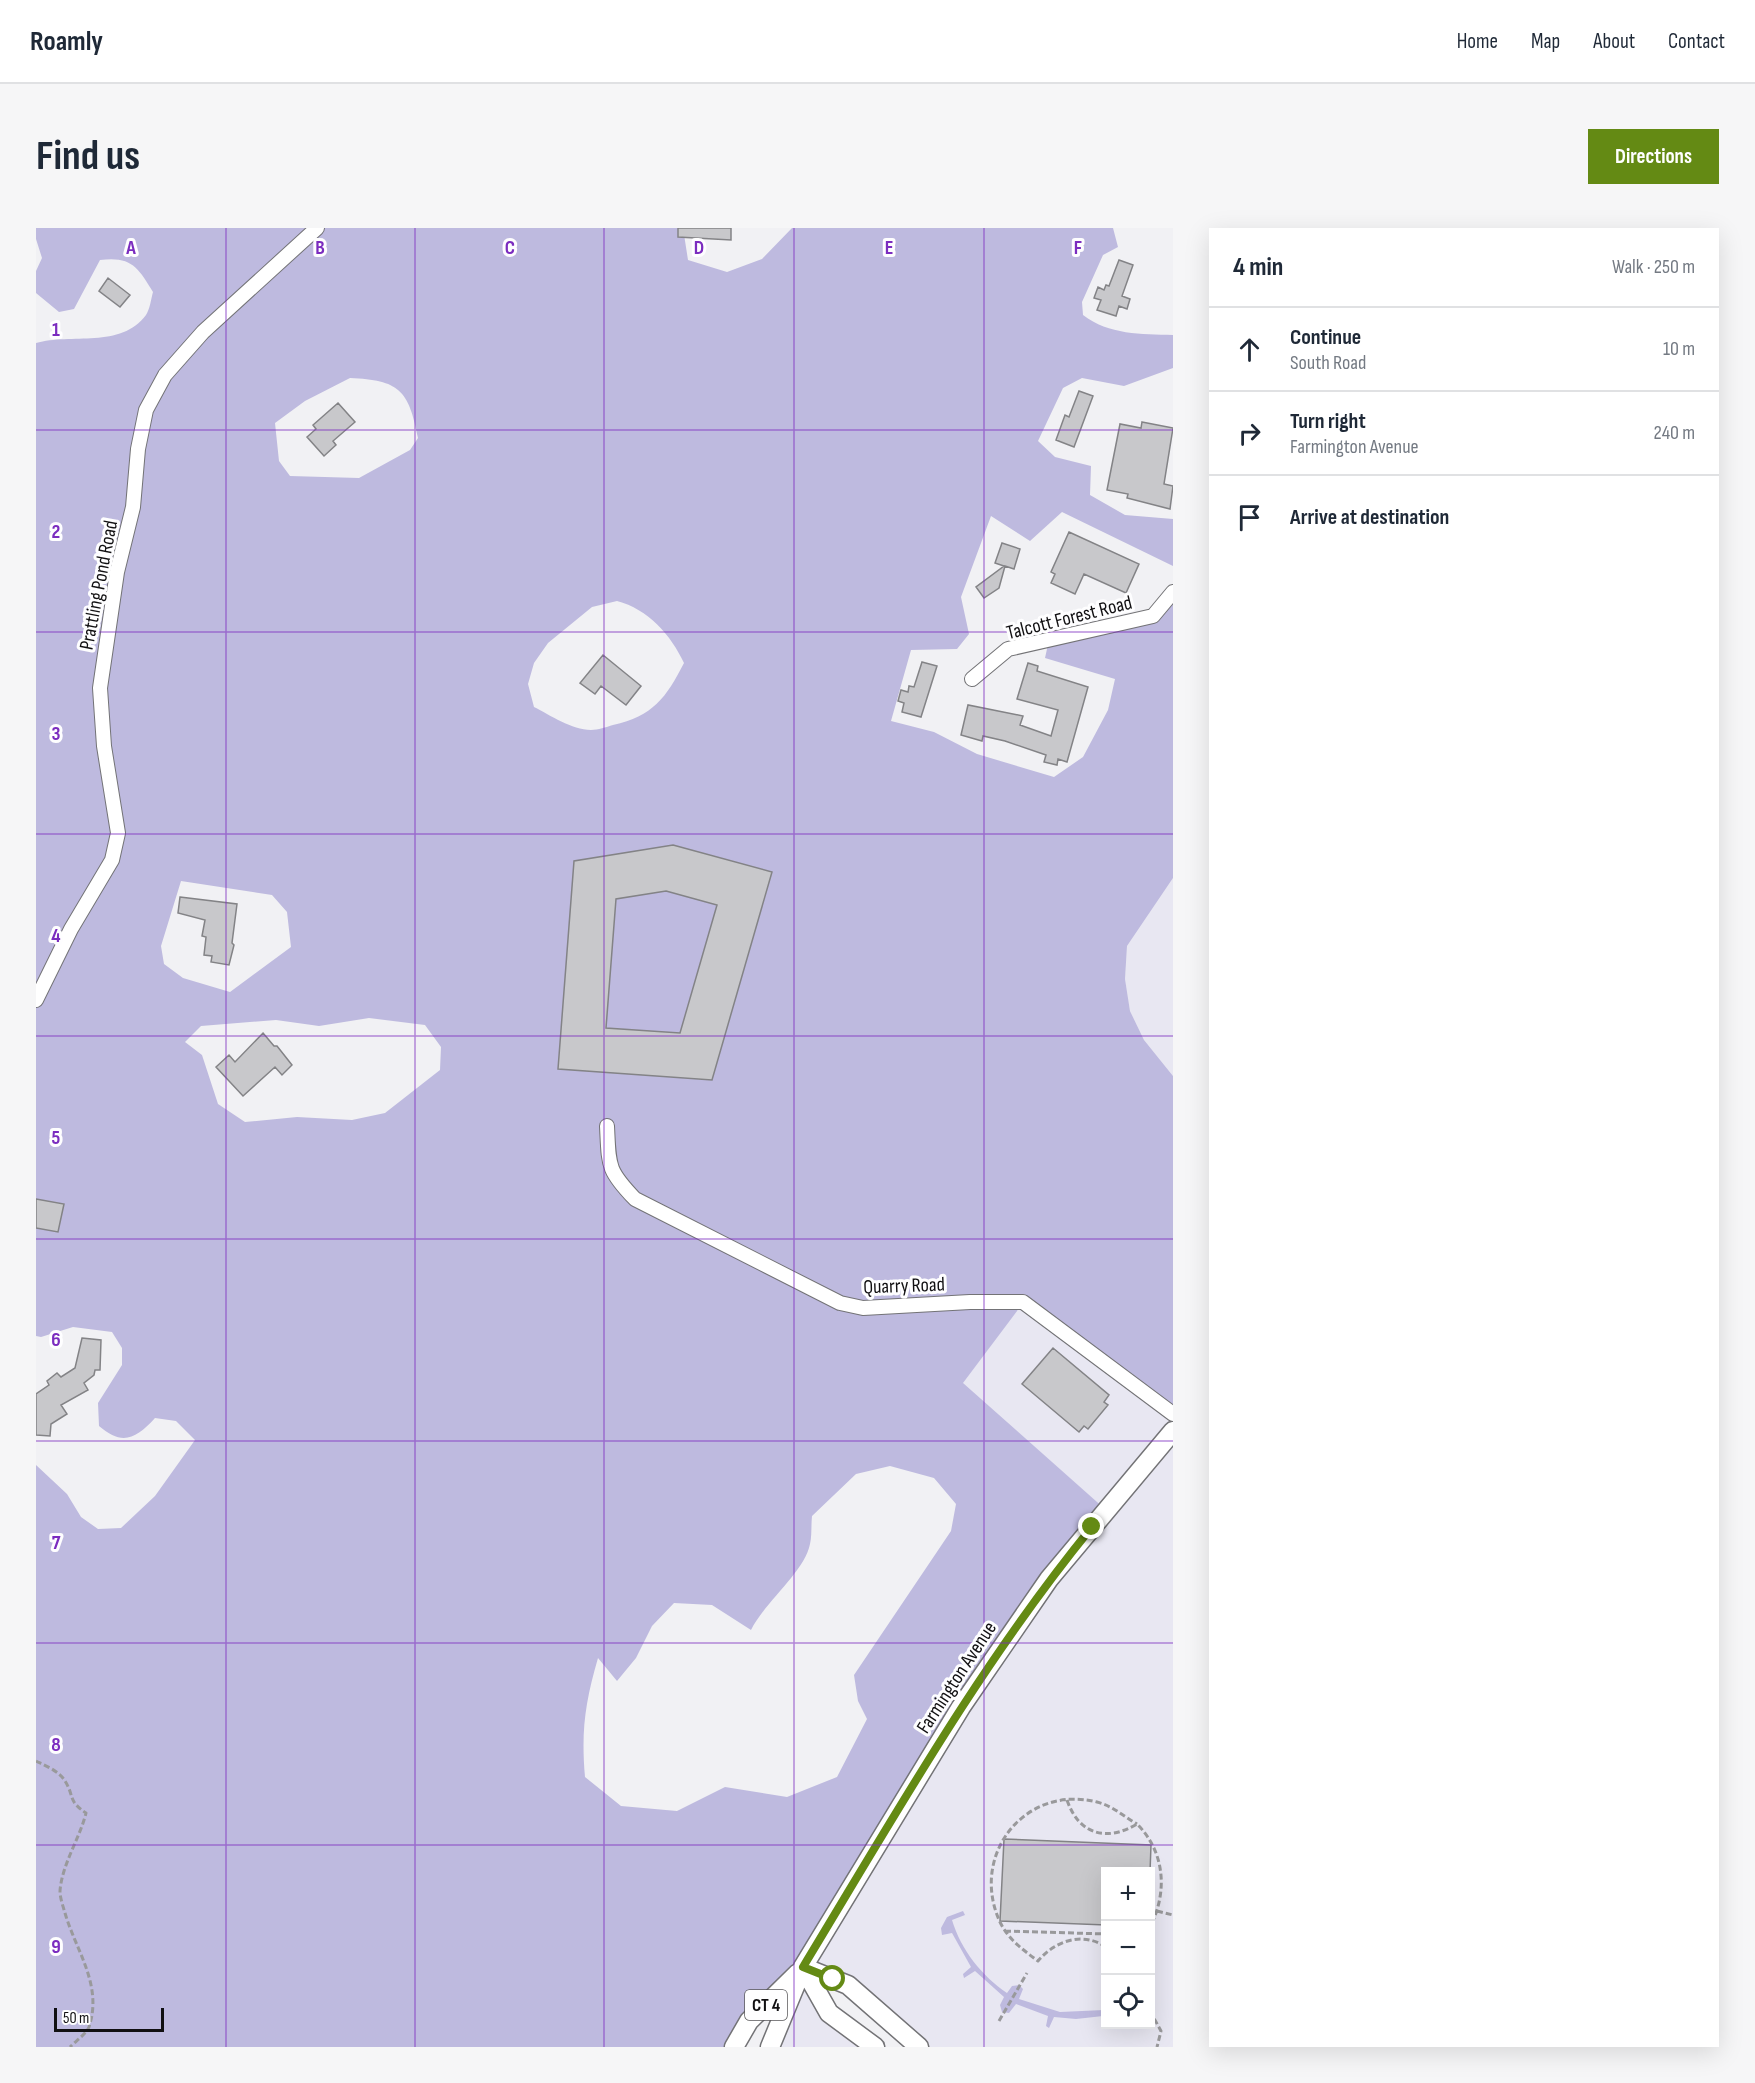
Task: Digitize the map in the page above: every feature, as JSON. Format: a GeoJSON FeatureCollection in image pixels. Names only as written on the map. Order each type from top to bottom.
{"type":"FeatureCollection","features":[{"type":"Feature","properties":{"kind":"main road","name":"Farmington Avenue"},"geometry":{"type":"LineString","coordinates":[[770,2047],[803,1967],[961,1707],[1049,1579],[1173,1431]]}},
{"type":"Feature","properties":{"kind":"main road","name":"Farmington Avenue"},"geometry":{"type":"LineString","coordinates":[[734,2047],[750,2021],[803,1967]]}},
{"type":"Feature","properties":{"kind":"main road"},"geometry":{"type":"LineString","coordinates":[[803,1967],[829,2013],[875,2047]]}},
{"type":"Feature","properties":{"kind":"main road"},"geometry":{"type":"LineString","coordinates":[[803,1967],[848,1985],[919,2047]]}},
{"type":"Feature","properties":{"kind":"street","name":"Prattling Pond Road"},"geometry":{"type":"LineString","coordinates":[[36,1000],[70,929],[112,860],[118,832],[104,746],[102,668],[117,572],[133,507],[138,449],[150,397],[165,375],[203,332],[317,228]]}},
{"type":"Feature","properties":{"kind":"street","name":"Talcott Forest Road"},"geometry":{"type":"LineString","coordinates":[[972,679],[1008,649],[1153,616],[1173,592]]}},
{"type":"Feature","properties":{"kind":"street","name":"Quarry Road"},"geometry":{"type":"LineString","coordinates":[[608,1126],[609,1159],[615,1178],[636,1199],[825,1297],[863,1308],[970,1302],[1023,1302],[1173,1414]]}},
{"type":"Feature","properties":{"kind":"path"},"geometry":{"type":"LineString","coordinates":[[36,1761],[59,1774],[66,1782],[73,1804],[86,1813],[81,1834],[63,1875],[60,1893],[78,1951],[90,1974],[92,1992],[88,2029],[70,2047]]}},
{"type":"Feature","properties":{"kind":"path"},"geometry":{"type":"LineString","coordinates":[[1067,1800],[1075,1819],[1095,1832],[1115,1834],[1137,1824]]}},
{"type":"Feature","properties":{"kind":"path"},"geometry":{"type":"LineString","coordinates":[[1101,1945],[1093,1941],[1064,1941],[1044,1954],[1038,1961],[1019,1947],[1005,1931],[993,1902],[991,1885],[995,1853],[1009,1831],[1028,1812],[1050,1803],[1067,1800],[1100,1803],[1121,1812],[1137,1824],[1150,1837],[1158,1857],[1162,1889],[1153,1921]]}},
{"type":"Feature","properties":{"kind":"path"},"geometry":{"type":"LineString","coordinates":[[1157,1911],[1173,1915]]}},
{"type":"Feature","properties":{"kind":"path"},"geometry":{"type":"LineString","coordinates":[[1005,1931],[1101,1934]]}},
{"type":"Feature","properties":{"kind":"path"},"geometry":{"type":"LineString","coordinates":[[1093,1941],[1094,1934]]}},
{"type":"Feature","properties":{"kind":"path"},"geometry":{"type":"LineString","coordinates":[[999,2021],[1027,1974]]}},
{"type":"Feature","properties":{"kind":"path"},"geometry":{"type":"LineString","coordinates":[[1155,2020],[1161,2031],[1157,2047]]}},
{"type":"Feature","properties":{"kind":"shaded area"},"geometry":{"type":"Polygon","coordinates":[[[36,228],[683,228],[688,260],[727,272],[762,259],[792,228],[1113,228],[1118,247],[1103,255],[1082,302],[1083,315],[1093,322],[1114,330],[1137,334],[1173,335],[1173,368],[1124,386],[1082,378],[1063,388],[1038,441],[1055,457],[1091,466],[1090,495],[1125,515],[1173,519],[1173,566],[1062,512],[1030,541],[991,516],[961,597],[969,634],[957,649],[911,650],[891,721],[934,732],[977,754],[1054,777],[1083,757],[1108,710],[1115,679],[1045,658],[1049,640],[1153,616],[1173,592],[1173,878],[1127,946],[1125,979],[1130,1011],[1144,1040],[1173,1076],[1173,1414],[1023,1303],[963,1383],[1106,1510],[1049,1579],[803,1967],[734,2047],[36,2047],[36,1465],[67,1494],[81,1517],[98,1529],[121,1528],[155,1496],[195,1440],[176,1421],[155,1418],[135,1435],[122,1438],[99,1426],[98,1403],[122,1365],[122,1348],[112,1332],[73,1327],[41,1337],[36,1336],[36,343],[50,340],[95,338],[123,332],[136,326],[146,315],[153,292],[143,276],[132,265],[119,260],[100,260],[74,309],[59,312],[36,293],[36,271],[42,258],[36,239],[36,228]],[[350,378],[305,401],[275,423],[279,461],[290,476],[359,478],[410,450],[418,438],[415,422],[405,398],[391,385],[380,381],[350,378]],[[617,601],[592,607],[548,643],[534,663],[528,684],[534,707],[569,725],[591,730],[627,721],[648,711],[664,696],[684,663],[665,633],[639,610],[617,601]],[[181,881],[161,946],[164,964],[183,978],[230,992],[291,947],[287,912],[272,895],[181,881]],[[369,1018],[319,1026],[276,1020],[201,1026],[185,1042],[202,1055],[218,1104],[245,1122],[297,1117],[352,1120],[385,1113],[440,1070],[441,1047],[425,1025],[369,1018]],[[890,1466],[856,1474],[812,1516],[811,1541],[807,1554],[751,1630],[712,1605],[674,1603],[652,1626],[636,1658],[617,1681],[598,1658],[585,1717],[585,1777],[621,1806],[677,1811],[725,1787],[787,1797],[837,1777],[867,1719],[858,1701],[854,1675],[951,1531],[956,1504],[934,1478],[890,1466]]]}},
{"type":"Feature","properties":{"kind":"shaded area"},"geometry":{"type":"Polygon","coordinates":[[[1173,878],[1173,1076],[1144,1040],[1130,1011],[1125,979],[1127,946],[1173,878]]]}},
{"type":"Feature","properties":{"kind":"shaded area"},"geometry":{"type":"Polygon","coordinates":[[[1023,1302],[1173,1414],[1173,2047],[919,2047],[895,2023],[804,1968],[829,2013],[875,2047],[770,2047],[803,1967],[961,1707],[963,1383],[1023,1302]]]}},
{"type":"Feature","properties":{"kind":"shaded area"},"geometry":{"type":"Polygon","coordinates":[[[963,1911],[965,1915],[952,1920],[961,1942],[973,1961],[989,1979],[1007,1993],[1012,1986],[1019,1985],[1023,1989],[1019,1999],[1060,2012],[1101,2010],[1101,2016],[1076,2019],[1054,2017],[1049,2028],[1046,2026],[1048,2016],[1016,2004],[1009,2013],[1002,2012],[1000,2005],[1004,1997],[975,1971],[964,1978],[963,1974],[971,1967],[952,1933],[942,1935],[941,1928],[947,1917],[963,1911]]]}},
{"type":"Feature","properties":{"kind":"building"},"geometry":{"type":"Polygon","coordinates":[[[678,228],[731,228],[731,240],[678,237],[678,228]]]}},
{"type":"Feature","properties":{"kind":"building"},"geometry":{"type":"Polygon","coordinates":[[[1119,260],[1133,265],[1122,296],[1130,299],[1127,309],[1119,306],[1116,316],[1097,310],[1101,300],[1094,298],[1098,287],[1104,290],[1106,285],[1109,286],[1119,260]]]}},
{"type":"Feature","properties":{"kind":"building"},"geometry":{"type":"Polygon","coordinates":[[[108,278],[130,295],[120,307],[99,291],[108,278]]]}},
{"type":"Feature","properties":{"kind":"building"},"geometry":{"type":"Polygon","coordinates":[[[1079,391],[1093,396],[1074,447],[1056,440],[1065,415],[1069,417],[1079,391]]]}},
{"type":"Feature","properties":{"kind":"building"},"geometry":{"type":"Polygon","coordinates":[[[338,403],[355,422],[333,441],[336,445],[324,456],[307,437],[316,429],[313,425],[338,403]]]}},
{"type":"Feature","properties":{"kind":"building"},"geometry":{"type":"Polygon","coordinates":[[[1142,422],[1173,428],[1164,484],[1173,486],[1170,509],[1127,498],[1128,494],[1107,490],[1120,424],[1141,428],[1142,422]]]}},
{"type":"Feature","properties":{"kind":"building"},"geometry":{"type":"Polygon","coordinates":[[[1069,532],[1139,564],[1126,593],[1084,574],[1075,594],[1051,583],[1055,574],[1051,572],[1069,532]]]}},
{"type":"Feature","properties":{"kind":"building"},"geometry":{"type":"Polygon","coordinates":[[[1002,543],[1020,549],[1014,569],[1005,566],[999,588],[984,598],[976,587],[1004,566],[995,563],[1002,543]]]}},
{"type":"Feature","properties":{"kind":"building"},"geometry":{"type":"Polygon","coordinates":[[[603,655],[641,686],[626,705],[601,686],[595,694],[580,683],[603,655]]]}},
{"type":"Feature","properties":{"kind":"building"},"geometry":{"type":"Polygon","coordinates":[[[922,662],[937,666],[921,717],[902,712],[904,703],[898,701],[901,690],[908,692],[909,686],[914,687],[922,662]]]}},
{"type":"Feature","properties":{"kind":"building"},"geometry":{"type":"Polygon","coordinates":[[[1028,663],[1038,666],[1037,671],[1088,687],[1067,762],[1058,759],[1057,765],[1044,762],[1046,755],[1005,741],[983,736],[982,741],[961,735],[968,705],[1023,716],[1020,725],[1051,736],[1058,710],[1017,699],[1028,663]]]}},
{"type":"Feature","properties":{"kind":"building"},"geometry":{"type":"Polygon","coordinates":[[[673,845],[772,872],[712,1080],[558,1069],[574,861],[673,845]],[[666,891],[616,899],[606,1028],[680,1033],[717,905],[666,891]]]}},
{"type":"Feature","properties":{"kind":"building"},"geometry":{"type":"Polygon","coordinates":[[[180,897],[237,904],[232,943],[234,945],[229,965],[211,962],[212,956],[204,955],[206,937],[202,936],[205,920],[178,913],[180,897]]]}},
{"type":"Feature","properties":{"kind":"building"},"geometry":{"type":"Polygon","coordinates":[[[263,1033],[292,1065],[282,1075],[275,1067],[243,1096],[216,1067],[229,1055],[235,1062],[263,1033]]]}},
{"type":"Feature","properties":{"kind":"building"},"geometry":{"type":"Polygon","coordinates":[[[36,1199],[64,1204],[58,1232],[36,1228],[36,1199]]]}},
{"type":"Feature","properties":{"kind":"building"},"geometry":{"type":"Polygon","coordinates":[[[82,1338],[101,1340],[100,1370],[95,1370],[94,1375],[84,1383],[88,1390],[61,1405],[67,1414],[51,1424],[50,1436],[36,1435],[36,1394],[49,1385],[47,1381],[57,1373],[61,1377],[75,1368],[82,1338]]]}},
{"type":"Feature","properties":{"kind":"building"},"geometry":{"type":"Polygon","coordinates":[[[1053,1348],[1109,1395],[1104,1402],[1108,1405],[1088,1429],[1084,1426],[1079,1432],[1022,1384],[1053,1348]]]}},
{"type":"Feature","properties":{"kind":"building"},"geometry":{"type":"Polygon","coordinates":[[[1004,1839],[1151,1845],[1150,1867],[1101,1867],[1101,1925],[1000,1921],[1004,1839]]]}},
{"type":"Feature","properties":{"kind":"route"},"geometry":{"type":"LineString","coordinates":[[833,1979],[803,1967],[961,1707],[1049,1579],[1092,1527]]}}]}
